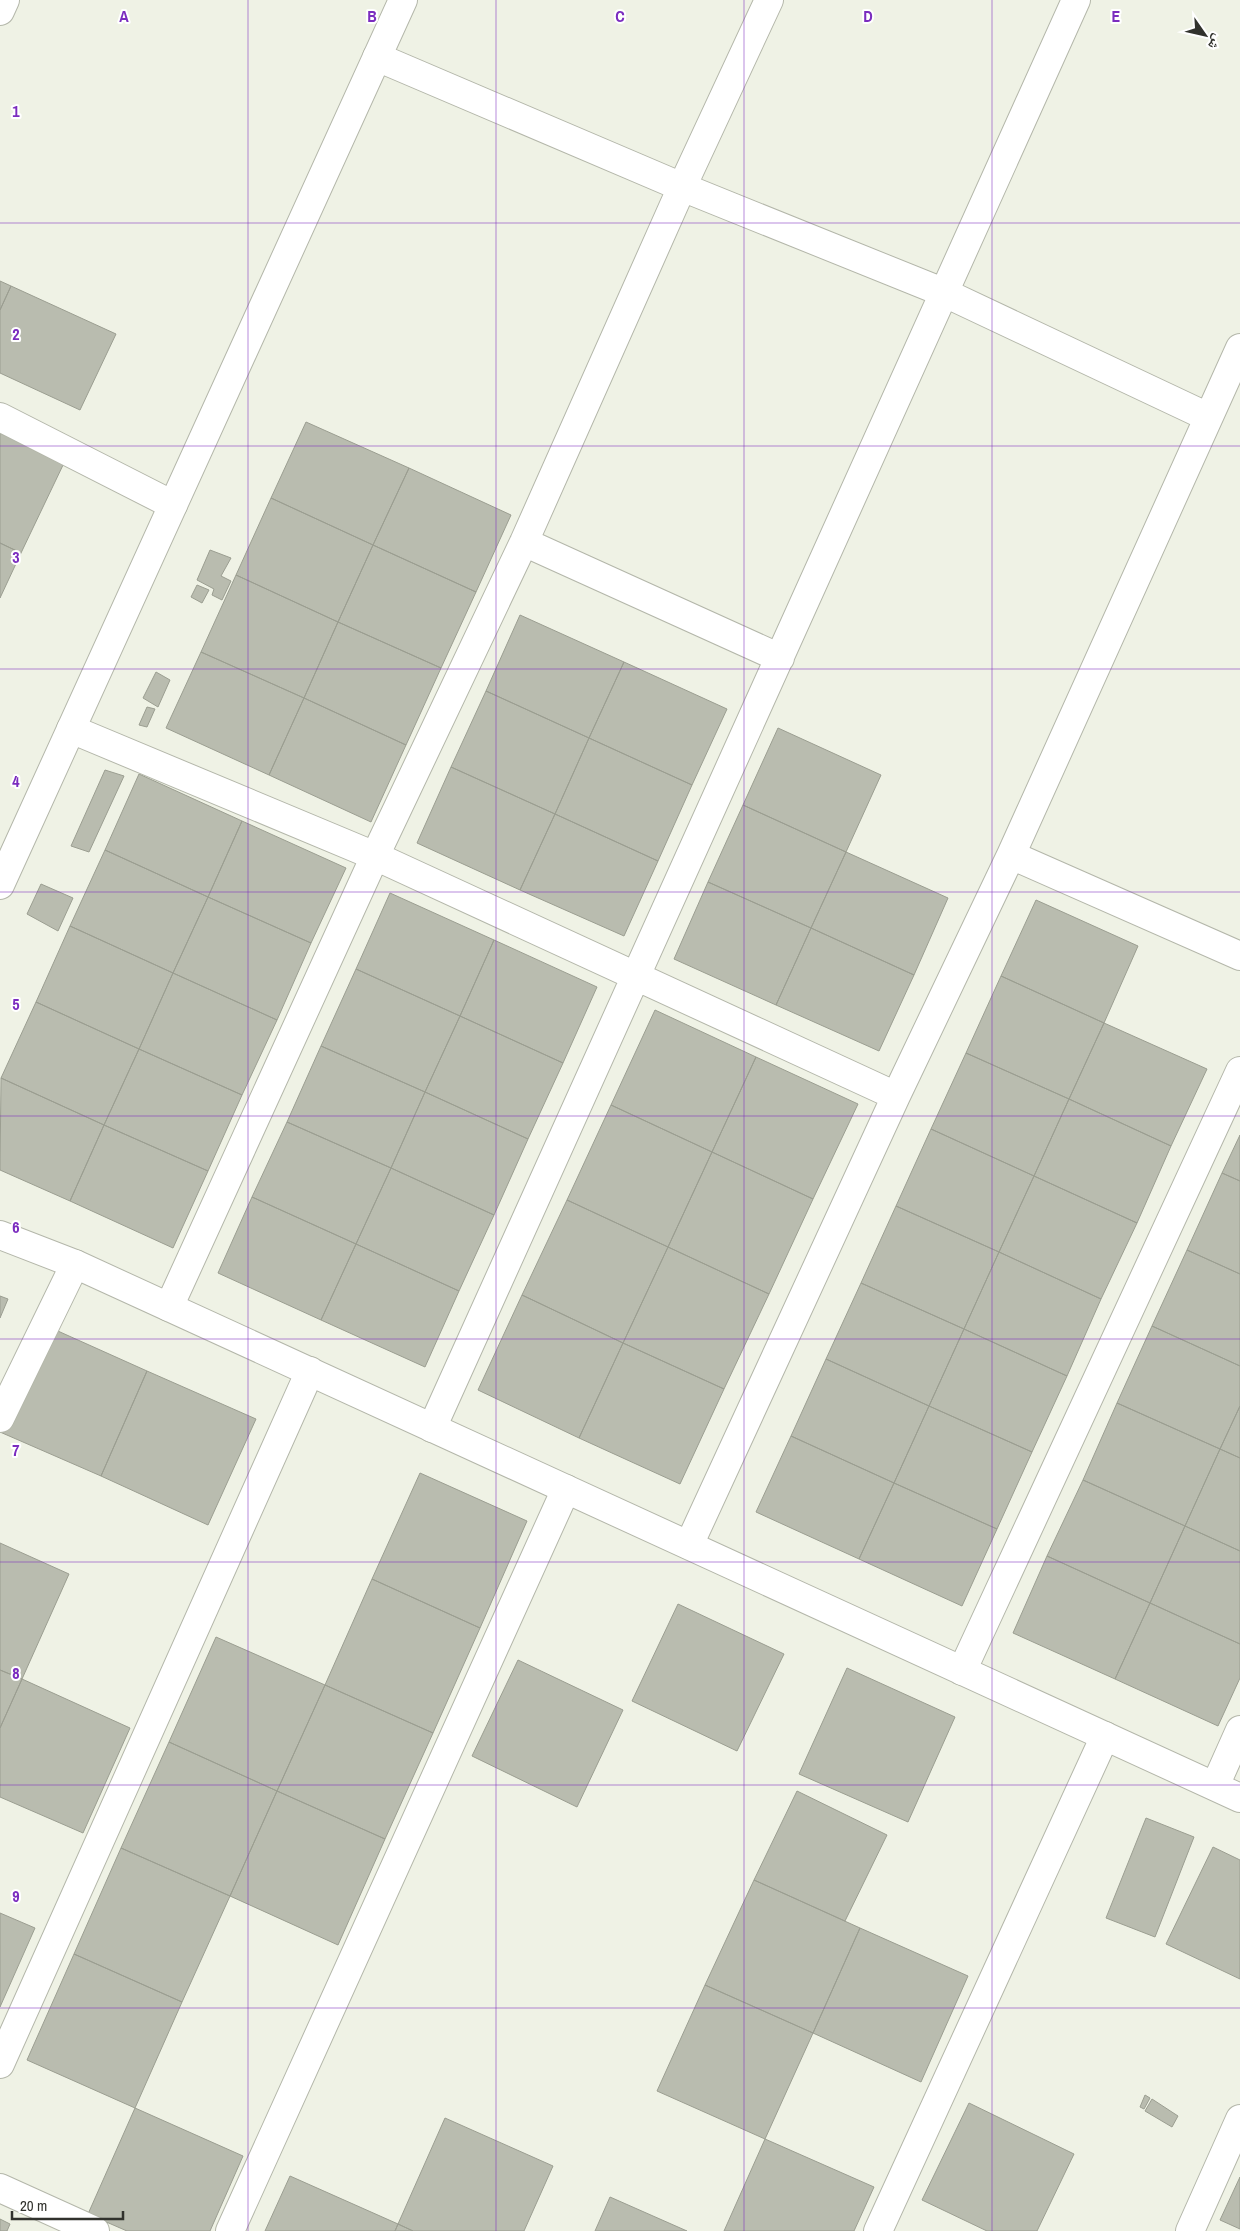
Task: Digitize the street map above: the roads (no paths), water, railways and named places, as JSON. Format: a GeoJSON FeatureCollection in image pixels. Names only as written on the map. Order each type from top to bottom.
{"type":"FeatureCollection","features":[{"type":"Feature","properties":{"kind":"street"},"geometry":{"type":"LineString","coordinates":[[0,11],[5,0]]}},
{"type":"Feature","properties":{"kind":"street"},"geometry":{"type":"LineString","coordinates":[[0,885],[403,0]]}},
{"type":"Feature","properties":{"kind":"street"},"geometry":{"type":"LineString","coordinates":[[169,1307],[374,856],[524,542],[682,187],[769,0]]}},
{"type":"Feature","properties":{"kind":"street"},"geometry":{"type":"LineString","coordinates":[[432,1428],[1076,0]]}},
{"type":"Feature","properties":{"kind":"street"},"geometry":{"type":"LineString","coordinates":[[377,57],[682,187],[945,293],[1208,418]]}},
{"type":"Feature","properties":{"kind":"street"},"geometry":{"type":"LineString","coordinates":[[689,1545],[896,1096],[1011,855],[1240,348]]}},
{"type":"Feature","properties":{"kind":"street"},"geometry":{"type":"LineString","coordinates":[[0,417],[173,505]]}},
{"type":"Feature","properties":{"kind":"street"},"geometry":{"type":"LineString","coordinates":[[524,542],[780,658]]}},
{"type":"Feature","properties":{"kind":"street"},"geometry":{"type":"LineString","coordinates":[[71,729],[374,856],[896,1096]]}},
{"type":"Feature","properties":{"kind":"street"},"geometry":{"type":"LineString","coordinates":[[1011,855],[1240,956]]}},
{"type":"Feature","properties":{"kind":"street"},"geometry":{"type":"LineString","coordinates":[[962,1671],[1240,1071]]}},
{"type":"Feature","properties":{"kind":"street"},"geometry":{"type":"LineString","coordinates":[[0,1235],[75,1264],[1240,1798]]}},
{"type":"Feature","properties":{"kind":"street"},"geometry":{"type":"LineString","coordinates":[[0,1418],[75,1264]]}},
{"type":"Feature","properties":{"kind":"street"},"geometry":{"type":"LineString","coordinates":[[0,2064],[310,1371]]}},
{"type":"Feature","properties":{"kind":"street"},"geometry":{"type":"LineString","coordinates":[[230,2231],[566,1489]]}},
{"type":"Feature","properties":{"kind":"street"},"geometry":{"type":"LineString","coordinates":[[1215,1786],[1240,1730]]}},
{"type":"Feature","properties":{"kind":"street"},"geometry":{"type":"LineString","coordinates":[[878,2231],[1104,1736]]}},
{"type":"Feature","properties":{"kind":"street"},"geometry":{"type":"LineString","coordinates":[[1190,2231],[1240,2118]]}},
{"type":"Feature","properties":{"kind":"street"},"geometry":{"type":"LineString","coordinates":[[0,2188],[95,2231]]}}]}
